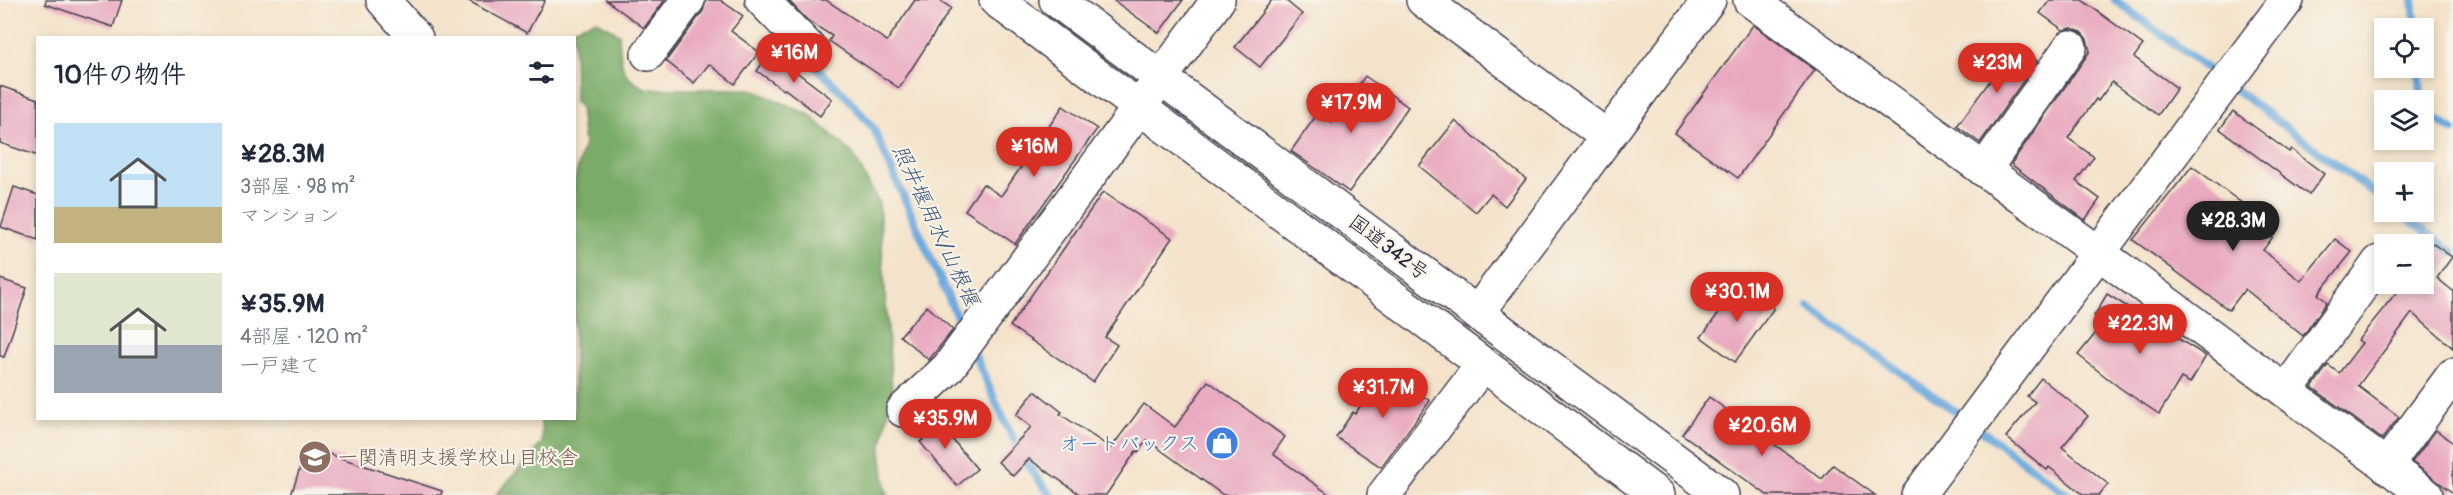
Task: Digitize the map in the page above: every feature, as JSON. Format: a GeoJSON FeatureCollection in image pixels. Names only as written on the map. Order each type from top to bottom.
{"type":"FeatureCollection","features":[{"type":"Feature","properties":{"kind":"main road"},"geometry":{"type":"LineString","coordinates":[[383,0],[414,36]]}},
{"type":"Feature","properties":{"kind":"main road"},"geometry":{"type":"LineString","coordinates":[[648,54],[688,0]]}},
{"type":"Feature","properties":{"kind":"main road"},"geometry":{"type":"LineString","coordinates":[[762,0],[813,52]]}},
{"type":"Feature","properties":{"kind":"main road","name":"国道342号"},"geometry":{"type":"LineString","coordinates":[[996,0],[1658,495]]}},
{"type":"Feature","properties":{"kind":"main road","name":"国道342号"},"geometry":{"type":"LineString","coordinates":[[1056,0],[1722,495]]}},
{"type":"Feature","properties":{"kind":"main road"},"geometry":{"type":"LineString","coordinates":[[903,410],[948,368],[1218,0]]}},
{"type":"Feature","properties":{"kind":"main road"},"geometry":{"type":"LineString","coordinates":[[1423,0],[1606,136]]}},
{"type":"Feature","properties":{"kind":"main road"},"geometry":{"type":"LineString","coordinates":[[1477,313],[1709,0]]}},
{"type":"Feature","properties":{"kind":"main road"},"geometry":{"type":"LineString","coordinates":[[1749,0],[2099,253],[2426,495]]}},
{"type":"Feature","properties":{"kind":"main road"},"geometry":{"type":"LineString","coordinates":[[1918,495],[2287,0]]}},
{"type":"Feature","properties":{"kind":"main road"},"geometry":{"type":"LineString","coordinates":[[1984,170],[2070,47]]}},
{"type":"Feature","properties":{"kind":"main road"},"geometry":{"type":"LineString","coordinates":[[2286,391],[2374,269]]}},
{"type":"Feature","properties":{"kind":"main road"},"geometry":{"type":"LineString","coordinates":[[1384,495],[1483,364]]}},
{"type":"Feature","properties":{"kind":"main road"},"geometry":{"type":"LineString","coordinates":[[2386,466],[2453,375]]}},
{"type":"Feature","properties":{"kind":"green space"},"geometry":{"type":"Polygon","coordinates":[[[596,20],[619,34],[623,68],[631,80],[638,85],[648,89],[751,89],[810,115],[853,154],[879,203],[892,389],[881,451],[886,491],[889,495],[496,495],[542,443],[541,420],[576,420],[576,175],[584,144],[580,107],[576,102],[576,36],[567,36],[570,30],[596,20]]]}},
{"type":"Feature","properties":{"kind":"building"},"geometry":{"type":"Polygon","coordinates":[[[46,0],[122,0],[113,27],[45,4],[46,0]]]}},
{"type":"Feature","properties":{"kind":"building"},"geometry":{"type":"Polygon","coordinates":[[[467,0],[545,0],[527,33],[467,0]]]}},
{"type":"Feature","properties":{"kind":"building"},"geometry":{"type":"Polygon","coordinates":[[[606,0],[665,0],[644,28],[606,0]]]}},
{"type":"Feature","properties":{"kind":"building"},"geometry":{"type":"Polygon","coordinates":[[[706,0],[720,0],[743,16],[731,31],[759,52],[735,84],[709,64],[694,83],[666,61],[703,11],[706,0]]]}},
{"type":"Feature","properties":{"kind":"building"},"geometry":{"type":"Polygon","coordinates":[[[788,0],[826,0],[887,41],[915,0],[939,0],[951,8],[899,88],[829,41],[832,36],[807,20],[788,0]]]}},
{"type":"Feature","properties":{"kind":"building"},"geometry":{"type":"Polygon","coordinates":[[[1113,0],[1183,0],[1159,33],[1113,0]]]}},
{"type":"Feature","properties":{"kind":"building"},"geometry":{"type":"Polygon","coordinates":[[[1272,0],[1285,0],[1302,14],[1260,67],[1235,47],[1272,0]]]}},
{"type":"Feature","properties":{"kind":"building"},"geometry":{"type":"Polygon","coordinates":[[[2050,0],[2082,0],[2143,45],[2134,57],[2177,88],[2158,115],[2112,82],[2098,101],[2096,99],[2068,138],[2094,157],[2076,181],[2100,199],[2085,220],[2011,164],[2090,51],[2087,39],[2081,32],[2072,28],[2063,30],[2040,13],[2050,0]]]}},
{"type":"Feature","properties":{"kind":"building"},"geometry":{"type":"Polygon","coordinates":[[[1753,25],[1815,70],[1738,178],[1675,133],[1753,25]]]}},
{"type":"Feature","properties":{"kind":"building"},"geometry":{"type":"Polygon","coordinates":[[[2016,45],[2037,61],[1980,143],[1957,126],[2016,45]]]}},
{"type":"Feature","properties":{"kind":"building"},"geometry":{"type":"Polygon","coordinates":[[[770,52],[832,99],[820,116],[757,71],[770,52]]]}},
{"type":"Feature","properties":{"kind":"building"},"geometry":{"type":"Polygon","coordinates":[[[1365,76],[1408,107],[1349,192],[1291,151],[1318,113],[1332,123],[1365,76]]]}},
{"type":"Feature","properties":{"kind":"building"},"geometry":{"type":"Polygon","coordinates":[[[0,86],[36,98],[36,155],[0,143],[0,86]]]}},
{"type":"Feature","properties":{"kind":"building"},"geometry":{"type":"Polygon","coordinates":[[[1063,106],[1097,129],[1015,244],[965,210],[983,184],[1001,196],[1063,106]]]}},
{"type":"Feature","properties":{"kind":"building"},"geometry":{"type":"Polygon","coordinates":[[[2233,111],[2289,152],[2291,149],[2324,174],[2309,195],[2220,129],[2233,111]]]}},
{"type":"Feature","properties":{"kind":"building"},"geometry":{"type":"Polygon","coordinates":[[[1455,121],[1526,179],[1505,206],[1491,194],[1476,212],[1419,166],[1455,121]]]}},
{"type":"Feature","properties":{"kind":"building"},"geometry":{"type":"Polygon","coordinates":[[[2192,166],[2278,230],[2263,250],[2301,281],[2335,239],[2352,252],[2318,294],[2327,302],[2303,336],[2245,289],[2229,310],[2133,240],[2192,166]]]}},
{"type":"Feature","properties":{"kind":"building"},"geometry":{"type":"Polygon","coordinates":[[[14,187],[36,194],[36,239],[1,227],[14,187]]]}},
{"type":"Feature","properties":{"kind":"building"},"geometry":{"type":"Polygon","coordinates":[[[1103,192],[1172,238],[1105,337],[1117,345],[1093,382],[1010,326],[1103,192]]]}},
{"type":"Feature","properties":{"kind":"building"},"geometry":{"type":"Polygon","coordinates":[[[2434,244],[2452,257],[2437,278],[2453,291],[2453,348],[2412,313],[2358,386],[2399,417],[2382,439],[2312,387],[2328,365],[2339,373],[2362,343],[2358,340],[2395,294],[2434,294],[2434,244]]]}},
{"type":"Feature","properties":{"kind":"building"},"geometry":{"type":"Polygon","coordinates":[[[0,279],[27,288],[4,357],[0,356],[0,279]]]}},
{"type":"Feature","properties":{"kind":"building"},"geometry":{"type":"Polygon","coordinates":[[[1740,284],[1774,308],[1735,362],[1701,337],[1740,284]]]}},
{"type":"Feature","properties":{"kind":"building"},"geometry":{"type":"Polygon","coordinates":[[[2107,294],[2206,356],[2190,383],[2181,378],[2159,414],[2120,388],[2078,355],[2105,322],[2094,316],[2107,294]]]}},
{"type":"Feature","properties":{"kind":"building"},"geometry":{"type":"Polygon","coordinates":[[[927,306],[953,330],[929,360],[900,336],[927,306]]]}},
{"type":"Feature","properties":{"kind":"building"},"geometry":{"type":"Polygon","coordinates":[[[1385,370],[1430,401],[1381,467],[1336,437],[1385,370]]]}},
{"type":"Feature","properties":{"kind":"building"},"geometry":{"type":"Polygon","coordinates":[[[2041,378],[2088,416],[2062,447],[2108,484],[2099,495],[2084,495],[2049,467],[2047,470],[2006,437],[2035,402],[2027,396],[2041,378]]]}},
{"type":"Feature","properties":{"kind":"building"},"geometry":{"type":"Polygon","coordinates":[[[1208,381],[1285,437],[1273,454],[1330,495],[1223,495],[1147,440],[1138,452],[1136,451],[1106,495],[1081,495],[1029,459],[1013,476],[998,462],[1031,427],[1016,415],[1035,391],[1062,412],[1060,414],[1111,448],[1144,404],[1175,427],[1208,381]]]}},
{"type":"Feature","properties":{"kind":"building"},"geometry":{"type":"Polygon","coordinates":[[[1709,397],[1822,479],[1833,465],[1875,495],[1767,495],[1682,434],[1709,397]]]}},
{"type":"Feature","properties":{"kind":"building"},"geometry":{"type":"Polygon","coordinates":[[[931,414],[977,469],[957,486],[920,442],[923,440],[914,428],[931,414]]]}},
{"type":"Feature","properties":{"kind":"building"},"geometry":{"type":"Polygon","coordinates":[[[2436,430],[2453,443],[2453,493],[2412,462],[2436,430]]]}},
{"type":"Feature","properties":{"kind":"building"},"geometry":{"type":"Polygon","coordinates":[[[307,447],[442,491],[441,495],[291,495],[307,447]]]}},
{"type":"Feature","properties":{"kind":"waterway"},"geometry":{"type":"LineString","coordinates":[[2115,0],[2220,78]]}},
{"type":"Feature","properties":{"kind":"waterway"},"geometry":{"type":"LineString","coordinates":[[2413,0],[2415,18]]}},
{"type":"Feature","properties":{"kind":"waterway","name":"照井堰用水/山根堰"},"geometry":{"type":"LineString","coordinates":[[811,62],[848,98],[873,128],[964,333]]}},
{"type":"Feature","properties":{"kind":"waterway"},"geometry":{"type":"LineString","coordinates":[[2420,78],[2421,94],[2432,117],[2453,130]]}},
{"type":"Feature","properties":{"kind":"waterway"},"geometry":{"type":"LineString","coordinates":[[2232,87],[2374,193]]}},
{"type":"Feature","properties":{"kind":"waterway"},"geometry":{"type":"LineString","coordinates":[[2412,222],[2453,252]]}},
{"type":"Feature","properties":{"kind":"waterway"},"geometry":{"type":"LineString","coordinates":[[1809,307],[1966,419]]}},
{"type":"Feature","properties":{"kind":"waterway","name":"照井堰用水/山根堰"},"geometry":{"type":"LineString","coordinates":[[972,349],[1016,444],[1051,495]]}},
{"type":"Feature","properties":{"kind":"waterway"},"geometry":{"type":"LineString","coordinates":[[1978,428],[2068,495]]}},
{"type":"Feature","properties":{"kind":"place","name":"オートバックス"},"geometry":{"type":"Point","coordinates":[1222,443]}},
{"type":"Feature","properties":{"kind":"place","name":"一関清明支援学校山目校舎"},"geometry":{"type":"Point","coordinates":[315,457]}}]}
